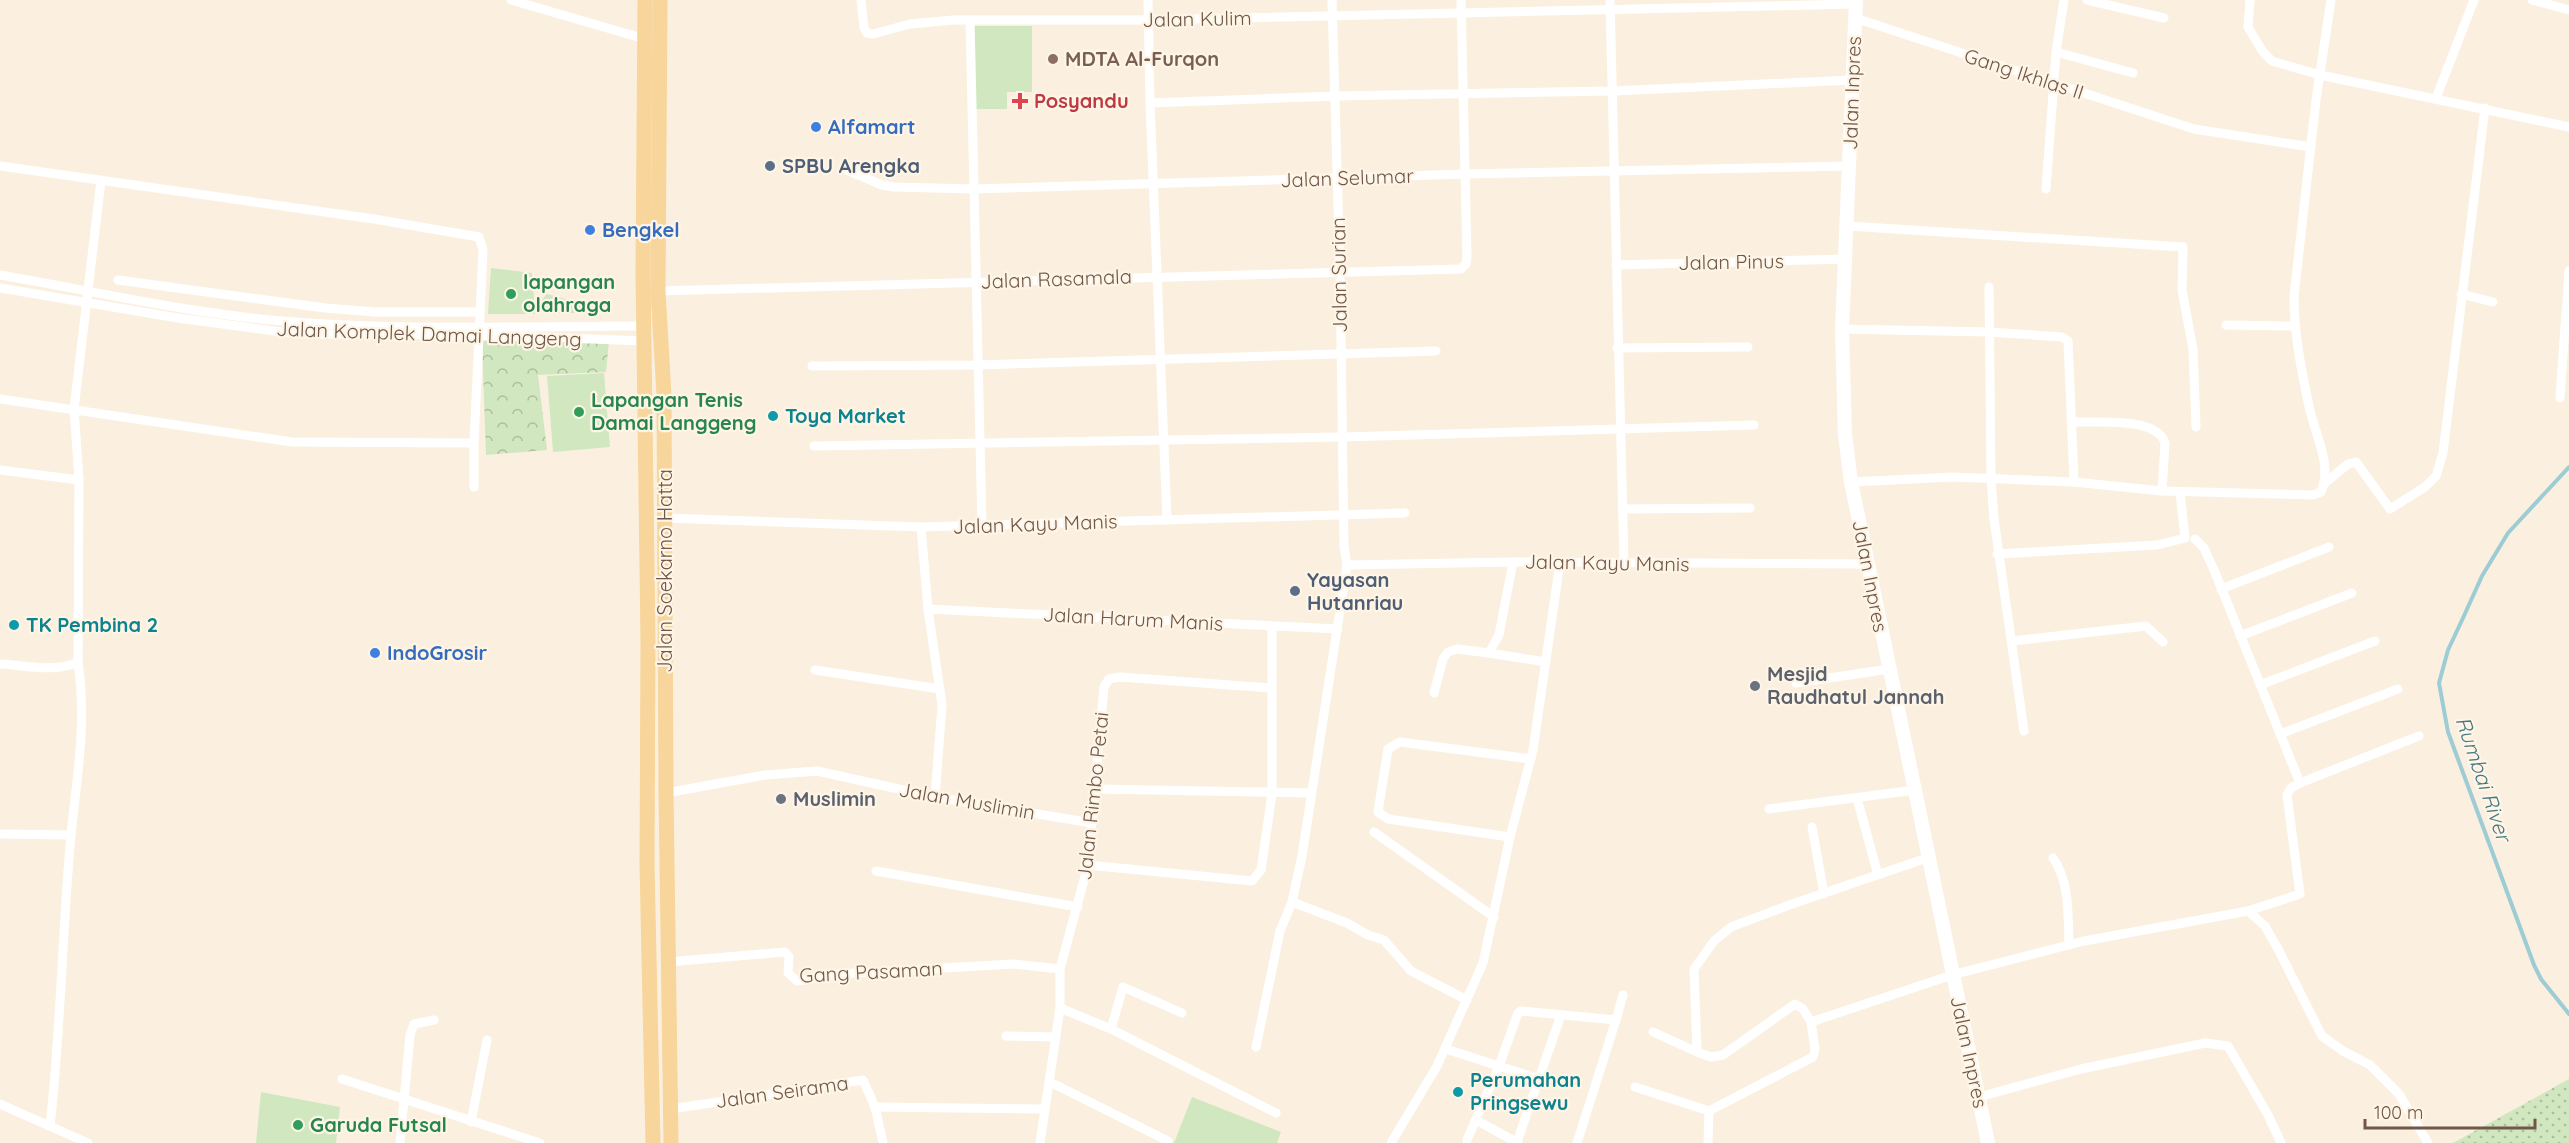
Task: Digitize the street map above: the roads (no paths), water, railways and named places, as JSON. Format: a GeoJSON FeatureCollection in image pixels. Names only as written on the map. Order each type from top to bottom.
{"type":"FeatureCollection","features":[{"type":"Feature","properties":{"kind":"main road","name":"Jalan Soekarno Hatta"},"geometry":{"type":"LineString","coordinates":[[645,0],[647,864],[653,1143]]}},
{"type":"Feature","properties":{"kind":"main road","name":"Jalan Soekarno Hatta"},"geometry":{"type":"LineString","coordinates":[[660,0],[658,291],[664,395],[671,1143]]}},
{"type":"Feature","properties":{"kind":"main road","name":"Jalan Inpres"},"geometry":{"type":"LineString","coordinates":[[1856,7],[1847,260],[1842,329],[1845,435],[1851,482],[1988,1143]]}},
{"type":"Feature","properties":{"kind":"main road"},"geometry":{"type":"LineString","coordinates":[[647,864],[668,868]]}},
{"type":"Feature","properties":{"kind":"street"},"geometry":{"type":"LineString","coordinates":[[511,0],[645,39]]}},
{"type":"Feature","properties":{"kind":"street","name":"Jalan Kulim"},"geometry":{"type":"LineString","coordinates":[[861,0],[864,28],[867,33],[873,34],[910,24],[970,20],[1148,20],[1333,16],[1610,4],[1796,2],[1856,7]]}},
{"type":"Feature","properties":{"kind":"street"},"geometry":{"type":"LineString","coordinates":[[1148,0],[1155,276],[1167,520]]}},
{"type":"Feature","properties":{"kind":"street","name":"Jalan Surian"},"geometry":{"type":"LineString","coordinates":[[1256,1047],[1280,931],[1292,902],[1302,856],[1347,565],[1343,514],[1340,272],[1332,0]]}},
{"type":"Feature","properties":{"kind":"street"},"geometry":{"type":"LineString","coordinates":[[1461,0],[1465,174]]}},
{"type":"Feature","properties":{"kind":"street"},"geometry":{"type":"LineString","coordinates":[[2046,189],[2056,52],[2064,0]]}},
{"type":"Feature","properties":{"kind":"street"},"geometry":{"type":"LineString","coordinates":[[2087,0],[2164,18]]}},
{"type":"Feature","properties":{"kind":"street"},"geometry":{"type":"LineString","coordinates":[[2250,0],[2248,27],[2272,61],[2320,75],[2569,127]]}},
{"type":"Feature","properties":{"kind":"street"},"geometry":{"type":"LineString","coordinates":[[2325,483],[2321,447],[2309,409],[2294,326],[2294,296],[2331,0]]}},
{"type":"Feature","properties":{"kind":"street"},"geometry":{"type":"LineString","coordinates":[[2436,98],[2475,0]]}},
{"type":"Feature","properties":{"kind":"street"},"geometry":{"type":"LineString","coordinates":[[2532,0],[2569,10]]}},
{"type":"Feature","properties":{"kind":"street"},"geometry":{"type":"LineString","coordinates":[[1610,4],[1624,563]]}},
{"type":"Feature","properties":{"kind":"street","name":"Gang Ikhlas II"},"geometry":{"type":"LineString","coordinates":[[1856,7],[2053,84],[2199,130],[2311,147]]}},
{"type":"Feature","properties":{"kind":"street"},"geometry":{"type":"LineString","coordinates":[[970,20],[982,525]]}},
{"type":"Feature","properties":{"kind":"street"},"geometry":{"type":"LineString","coordinates":[[2056,52],[2133,73]]}},
{"type":"Feature","properties":{"kind":"street"},"geometry":{"type":"LineString","coordinates":[[1150,103],[1335,96],[1613,91],[1852,80]]}},
{"type":"Feature","properties":{"kind":"street"},"geometry":{"type":"LineString","coordinates":[[1851,482],[1953,477],[1991,478],[2074,482],[2162,491],[2313,495],[2321,492],[2325,483],[2348,464],[2356,462],[2390,509],[2425,487],[2436,476],[2443,453],[2455,372],[2461,294],[2485,108]]}},
{"type":"Feature","properties":{"kind":"street"},"geometry":{"type":"LineString","coordinates":[[0,166],[474,234],[479,237],[483,250],[474,487]]}},
{"type":"Feature","properties":{"kind":"street","name":"Jalan Selumar"},"geometry":{"type":"LineString","coordinates":[[848,170],[888,186],[973,189],[1465,174],[1850,166]]}},
{"type":"Feature","properties":{"kind":"street","name":"Jalan Rasamala"},"geometry":{"type":"LineString","coordinates":[[658,291],[1461,269],[1466,264],[1467,257],[1465,174]]}},
{"type":"Feature","properties":{"kind":"street"},"geometry":{"type":"LineString","coordinates":[[50,1126],[58,1052],[71,835],[81,753],[82,692],[78,662],[79,480],[74,409],[101,180]]}},
{"type":"Feature","properties":{"kind":"street"},"geometry":{"type":"LineString","coordinates":[[1848,226],[2183,247],[2182,290],[2193,349],[2196,427]]}},
{"type":"Feature","properties":{"kind":"street","name":"Jalan Pinus"},"geometry":{"type":"LineString","coordinates":[[1616,265],[1847,260]]}},
{"type":"Feature","properties":{"kind":"street"},"geometry":{"type":"LineString","coordinates":[[2560,398],[2569,271]]}},
{"type":"Feature","properties":{"kind":"street","name":"Jalan Komplek Damai Langgeng"},"geometry":{"type":"LineString","coordinates":[[0,275],[190,308],[363,330]]}},
{"type":"Feature","properties":{"kind":"street"},"geometry":{"type":"LineString","coordinates":[[118,280],[297,305],[363,311],[479,312]]}},
{"type":"Feature","properties":{"kind":"street"},"geometry":{"type":"LineString","coordinates":[[1989,287],[1991,478],[1997,554],[2025,731]]}},
{"type":"Feature","properties":{"kind":"street","name":"Jalan Komplek Damai Langgeng"},"geometry":{"type":"LineString","coordinates":[[0,288],[178,318],[297,334],[363,330],[479,330],[645,334]]}},
{"type":"Feature","properties":{"kind":"street"},"geometry":{"type":"LineString","coordinates":[[190,308],[192,291]]}},
{"type":"Feature","properties":{"kind":"street"},"geometry":{"type":"LineString","coordinates":[[2461,294],[2493,302]]}},
{"type":"Feature","properties":{"kind":"street"},"geometry":{"type":"LineString","coordinates":[[294,322],[297,305]]}},
{"type":"Feature","properties":{"kind":"street"},"geometry":{"type":"LineString","coordinates":[[363,311],[363,330]]}},
{"type":"Feature","properties":{"kind":"street"},"geometry":{"type":"LineString","coordinates":[[2226,325],[2294,326]]}},
{"type":"Feature","properties":{"kind":"street"},"geometry":{"type":"LineString","coordinates":[[1842,329],[1989,332],[2052,336],[2068,341],[2074,482]]}},
{"type":"Feature","properties":{"kind":"street","name":"Jalan Komplek Damai Langgeng"},"geometry":{"type":"LineString","coordinates":[[479,330],[645,334]]}},
{"type":"Feature","properties":{"kind":"street"},"geometry":{"type":"LineString","coordinates":[[1617,348],[1748,347]]}},
{"type":"Feature","properties":{"kind":"street"},"geometry":{"type":"LineString","coordinates":[[812,366],[977,364],[1436,351]]}},
{"type":"Feature","properties":{"kind":"street"},"geometry":{"type":"LineString","coordinates":[[0,399],[292,442],[474,443]]}},
{"type":"Feature","properties":{"kind":"street"},"geometry":{"type":"LineString","coordinates":[[2071,422],[2136,424],[2155,429],[2165,443],[2162,491]]}},
{"type":"Feature","properties":{"kind":"street"},"geometry":{"type":"LineString","coordinates":[[814,446],[1164,441],[1754,425]]}},
{"type":"Feature","properties":{"kind":"street"},"geometry":{"type":"LineString","coordinates":[[0,470],[79,480]]}},
{"type":"Feature","properties":{"kind":"street"},"geometry":{"type":"LineString","coordinates":[[1997,554],[2157,545],[2185,538],[2181,492]]}},
{"type":"Feature","properties":{"kind":"street"},"geometry":{"type":"LineString","coordinates":[[1622,509],[1750,508]]}},
{"type":"Feature","properties":{"kind":"street","name":"Jalan Kayu Manis"},"geometry":{"type":"LineString","coordinates":[[665,518],[921,527],[1405,513]]}},
{"type":"Feature","properties":{"kind":"street"},"geometry":{"type":"LineString","coordinates":[[921,527],[928,609],[942,705],[935,797]]}},
{"type":"Feature","properties":{"kind":"street"},"geometry":{"type":"LineString","coordinates":[[2195,539],[2204,548],[2300,783]]}},
{"type":"Feature","properties":{"kind":"street"},"geometry":{"type":"LineString","coordinates":[[2221,589],[2330,547]]}},
{"type":"Feature","properties":{"kind":"street"},"geometry":{"type":"LineString","coordinates":[[1489,653],[1499,635],[1513,562]]}},
{"type":"Feature","properties":{"kind":"street","name":"Jalan Kayu Manis"},"geometry":{"type":"LineString","coordinates":[[1347,565],[1513,562],[1868,564]]}},
{"type":"Feature","properties":{"kind":"street"},"geometry":{"type":"LineString","coordinates":[[1391,1143],[1446,1049],[1482,963],[1510,837],[1531,759],[1560,562]]}},
{"type":"Feature","properties":{"kind":"street"},"geometry":{"type":"LineString","coordinates":[[2240,636],[2352,593]]}},
{"type":"Feature","properties":{"kind":"street","name":"Jalan Harum Manis"},"geometry":{"type":"LineString","coordinates":[[928,609],[1338,629]]}},
{"type":"Feature","properties":{"kind":"street"},"geometry":{"type":"LineString","coordinates":[[2012,641],[2146,626],[2163,642]]}},
{"type":"Feature","properties":{"kind":"street"},"geometry":{"type":"LineString","coordinates":[[1088,865],[1252,880],[1261,870],[1272,794],[1272,627]]}},
{"type":"Feature","properties":{"kind":"street"},"geometry":{"type":"LineString","coordinates":[[2260,686],[2375,641]]}},
{"type":"Feature","properties":{"kind":"street"},"geometry":{"type":"LineString","coordinates":[[1434,693],[1443,659],[1448,652],[1457,649],[1546,662]]}},
{"type":"Feature","properties":{"kind":"street"},"geometry":{"type":"LineString","coordinates":[[0,664],[54,667],[70,666],[78,662]]}},
{"type":"Feature","properties":{"kind":"street"},"geometry":{"type":"LineString","coordinates":[[1796,683],[1889,669]]}},
{"type":"Feature","properties":{"kind":"street"},"geometry":{"type":"LineString","coordinates":[[815,670],[940,689]]}},
{"type":"Feature","properties":{"kind":"street","name":"Jalan Rimbo Petai"},"geometry":{"type":"LineString","coordinates":[[1040,1143],[1060,1008],[1060,969],[1088,865],[1104,687],[1109,679],[1120,677],[1271,688]]}},
{"type":"Feature","properties":{"kind":"street"},"geometry":{"type":"LineString","coordinates":[[2280,734],[2398,689]]}},
{"type":"Feature","properties":{"kind":"street"},"geometry":{"type":"LineString","coordinates":[[1810,1022],[1952,975],[2069,945],[2248,911],[2300,894],[2287,795],[2291,788],[2419,736]]}},
{"type":"Feature","properties":{"kind":"street"},"geometry":{"type":"LineString","coordinates":[[1510,837],[1388,819],[1378,813],[1388,748],[1400,742],[1531,759]]}},
{"type":"Feature","properties":{"kind":"street","name":"Jalan Muslimin"},"geometry":{"type":"LineString","coordinates":[[666,793],[765,775],[817,771],[935,797],[1092,823]]}},
{"type":"Feature","properties":{"kind":"street"},"geometry":{"type":"LineString","coordinates":[[1096,789],[1311,793]]}},
{"type":"Feature","properties":{"kind":"street"},"geometry":{"type":"LineString","coordinates":[[1769,808],[1915,790]]}},
{"type":"Feature","properties":{"kind":"street"},"geometry":{"type":"LineString","coordinates":[[1857,798],[1878,875]]}},
{"type":"Feature","properties":{"kind":"street"},"geometry":{"type":"LineString","coordinates":[[1812,828],[1824,894]]}},
{"type":"Feature","properties":{"kind":"street"},"geometry":{"type":"LineString","coordinates":[[1374,832],[1494,917]]}},
{"type":"Feature","properties":{"kind":"street"},"geometry":{"type":"LineString","coordinates":[[0,834],[71,835]]}},
{"type":"Feature","properties":{"kind":"street"},"geometry":{"type":"LineString","coordinates":[[1697,1052],[1694,969],[1714,941],[1731,927],[1928,858]]}},
{"type":"Feature","properties":{"kind":"street"},"geometry":{"type":"LineString","coordinates":[[2053,858],[2062,870],[2068,910],[2069,945]]}},
{"type":"Feature","properties":{"kind":"street"},"geometry":{"type":"LineString","coordinates":[[876,871],[1078,907]]}},
{"type":"Feature","properties":{"kind":"street"},"geometry":{"type":"LineString","coordinates":[[1292,902],[1384,940],[1411,971],[1467,1000]]}},
{"type":"Feature","properties":{"kind":"street"},"geometry":{"type":"LineString","coordinates":[[2248,911],[2265,926],[2322,1036],[2343,1051],[2370,1065],[2399,1094],[2428,1143]]}},
{"type":"Feature","properties":{"kind":"street","name":"Gang Pasaman"},"geometry":{"type":"LineString","coordinates":[[668,962],[785,952],[789,957],[788,974],[797,981],[838,974],[1013,964],[1060,969]]}},
{"type":"Feature","properties":{"kind":"street"},"geometry":{"type":"LineString","coordinates":[[1111,1029],[1123,987],[1182,1013]]}},
{"type":"Feature","properties":{"kind":"street"},"geometry":{"type":"LineString","coordinates":[[1577,1143],[1623,995]]}},
{"type":"Feature","properties":{"kind":"street"},"geometry":{"type":"LineString","coordinates":[[1635,1087],[1708,1112],[1813,1058],[1815,1049],[1810,1022],[1803,1009],[1795,1004],[1723,1055],[1711,1057],[1653,1032]]}},
{"type":"Feature","properties":{"kind":"street"},"geometry":{"type":"LineString","coordinates":[[1060,1008],[1111,1029],[1276,1113]]}},
{"type":"Feature","properties":{"kind":"street"},"geometry":{"type":"LineString","coordinates":[[1467,1140],[1499,1066],[1518,1013],[1521,1011],[1616,1020]]}},
{"type":"Feature","properties":{"kind":"street"},"geometry":{"type":"LineString","coordinates":[[1476,1120],[1517,1143],[1561,1016]]}},
{"type":"Feature","properties":{"kind":"street"},"geometry":{"type":"LineString","coordinates":[[400,1143],[410,1035],[414,1024],[434,1020]]}},
{"type":"Feature","properties":{"kind":"street"},"geometry":{"type":"LineString","coordinates":[[1006,1036],[1056,1037]]}},
{"type":"Feature","properties":{"kind":"street"},"geometry":{"type":"LineString","coordinates":[[471,1122],[487,1040]]}},
{"type":"Feature","properties":{"kind":"street"},"geometry":{"type":"LineString","coordinates":[[1979,1097],[2081,1069],[2205,1043],[2217,1043],[2228,1046],[2268,1115],[2281,1143]]}},
{"type":"Feature","properties":{"kind":"street"},"geometry":{"type":"LineString","coordinates":[[1446,1049],[1539,1079]]}},
{"type":"Feature","properties":{"kind":"street"},"geometry":{"type":"LineString","coordinates":[[342,1079],[540,1143]]}},
{"type":"Feature","properties":{"kind":"street","name":"Jalan Seirama"},"geometry":{"type":"LineString","coordinates":[[671,1109],[863,1080],[875,1107],[883,1143]]}},
{"type":"Feature","properties":{"kind":"street"},"geometry":{"type":"LineString","coordinates":[[1050,1082],[1168,1141]]}},
{"type":"Feature","properties":{"kind":"street"},"geometry":{"type":"LineString","coordinates":[[0,1104],[88,1143]]}},
{"type":"Feature","properties":{"kind":"street"},"geometry":{"type":"LineString","coordinates":[[875,1107],[1045,1109]]}},
{"type":"Feature","properties":{"kind":"street"},"geometry":{"type":"LineString","coordinates":[[1708,1112],[1708,1143]]}},
{"type":"Feature","properties":{"kind":"waterway","name":"Rumbai River"},"geometry":{"type":"LineString","coordinates":[[2569,467],[2508,533],[2482,576],[2448,650],[2439,683],[2448,732],[2534,965],[2541,979],[2569,1014]]}},
{"type":"Feature","properties":{"kind":"place","name":"MDTA Al-Furqon"},"geometry":{"type":"Point","coordinates":[1053,59]}},
{"type":"Feature","properties":{"kind":"place","name":"Posyandu"},"geometry":{"type":"Point","coordinates":[1020,101]}},
{"type":"Feature","properties":{"kind":"place","name":"Alfamart"},"geometry":{"type":"Point","coordinates":[816,127]}},
{"type":"Feature","properties":{"kind":"place","name":"SPBU Arengka"},"geometry":{"type":"Point","coordinates":[770,166]}},
{"type":"Feature","properties":{"kind":"place","name":"Bengkel"},"geometry":{"type":"Point","coordinates":[590,230]}},
{"type":"Feature","properties":{"kind":"place","name":"lapangan olahraga"},"geometry":{"type":"Point","coordinates":[511,294]}},
{"type":"Feature","properties":{"kind":"place","name":"Lapangan Tenis Damai Langgeng"},"geometry":{"type":"Point","coordinates":[579,412]}},
{"type":"Feature","properties":{"kind":"place","name":"Toya Market"},"geometry":{"type":"Point","coordinates":[773,416]}},
{"type":"Feature","properties":{"kind":"place","name":"Yayasan Hutanriau"},"geometry":{"type":"Point","coordinates":[1295,591]}},
{"type":"Feature","properties":{"kind":"place","name":"TK Pembina 2"},"geometry":{"type":"Point","coordinates":[14,625]}},
{"type":"Feature","properties":{"kind":"place","name":"IndoGrosir"},"geometry":{"type":"Point","coordinates":[375,653]}},
{"type":"Feature","properties":{"kind":"place","name":"Mesjid Raudhatul Jannah"},"geometry":{"type":"Point","coordinates":[1755,686]}},
{"type":"Feature","properties":{"kind":"place","name":"Muslimin"},"geometry":{"type":"Point","coordinates":[781,799]}},
{"type":"Feature","properties":{"kind":"place","name":"Perumahan Pringsewu"},"geometry":{"type":"Point","coordinates":[1458,1092]}},
{"type":"Feature","properties":{"kind":"place","name":"Garuda Futsal"},"geometry":{"type":"Point","coordinates":[298,1125]}}]}
